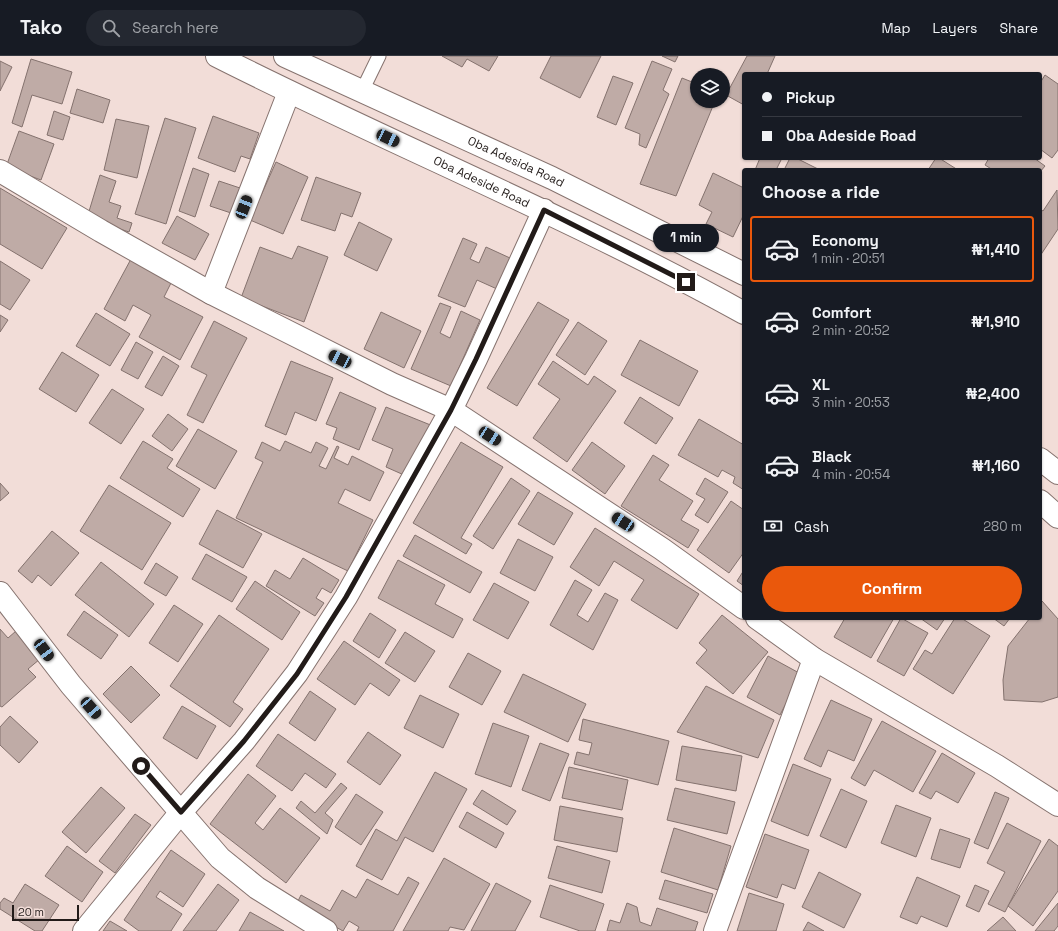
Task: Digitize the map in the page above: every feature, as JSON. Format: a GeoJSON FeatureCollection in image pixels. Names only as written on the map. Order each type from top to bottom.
{"type":"FeatureCollection","features":[{"type":"Feature","properties":{"kind":"street","name":"Oba Adeside Road"},"geometry":{"type":"LineString","coordinates":[[217,56],[289,92],[544,210],[742,312]]}},
{"type":"Feature","properties":{"kind":"street","name":"Oba Adesida Road"},"geometry":{"type":"LineString","coordinates":[[285,56],[552,178],[742,273]]}},
{"type":"Feature","properties":{"kind":"street"},"geometry":{"type":"LineString","coordinates":[[211,293],[289,92]]}},
{"type":"Feature","properties":{"kind":"street"},"geometry":{"type":"LineString","coordinates":[[0,170],[101,231],[211,293],[385,381],[451,410],[662,549],[742,607]]}},
{"type":"Feature","properties":{"kind":"street"},"geometry":{"type":"LineString","coordinates":[[84,931],[181,812],[244,741],[297,674],[346,597],[451,410],[544,210]]}},
{"type":"Feature","properties":{"kind":"street"},"geometry":{"type":"LineString","coordinates":[[1042,461],[1058,473]]}},
{"type":"Feature","properties":{"kind":"street"},"geometry":{"type":"LineString","coordinates":[[1042,503],[1058,517]]}},
{"type":"Feature","properties":{"kind":"street"},"geometry":{"type":"LineString","coordinates":[[0,593],[71,685],[220,858],[257,888],[326,931]]}},
{"type":"Feature","properties":{"kind":"street"},"geometry":{"type":"LineString","coordinates":[[760,620],[814,659],[998,766],[1058,805]]}},
{"type":"Feature","properties":{"kind":"street"},"geometry":{"type":"LineString","coordinates":[[715,931],[814,659]]}},
{"type":"Feature","properties":{"kind":"lane"},"geometry":{"type":"LineString","coordinates":[[362,92],[379,56]]}},
{"type":"Feature","properties":{"kind":"building"},"geometry":{"type":"Polygon","coordinates":[[[442,56],[498,56],[489,71],[467,59],[462,67],[442,56]]]}},
{"type":"Feature","properties":{"kind":"building"},"geometry":{"type":"Polygon","coordinates":[[[551,56],[601,56],[580,98],[540,78],[551,56]]]}},
{"type":"Feature","properties":{"kind":"building"},"geometry":{"type":"Polygon","coordinates":[[[662,56],[678,56],[675,62],[662,56]]]}},
{"type":"Feature","properties":{"kind":"building"},"geometry":{"type":"Polygon","coordinates":[[[747,56],[775,56],[768,72],[742,72],[742,104],[730,97],[730,88],[747,56]]]}},
{"type":"Feature","properties":{"kind":"building"},"geometry":{"type":"Polygon","coordinates":[[[31,59],[72,72],[62,104],[32,95],[22,127],[12,123],[31,59]]]}},
{"type":"Feature","properties":{"kind":"building"},"geometry":{"type":"Polygon","coordinates":[[[0,61],[12,67],[0,91],[0,61]]]}},
{"type":"Feature","properties":{"kind":"building"},"geometry":{"type":"Polygon","coordinates":[[[652,61],[672,69],[663,90],[669,94],[646,148],[639,145],[640,134],[625,128],[652,61]]]}},
{"type":"Feature","properties":{"kind":"building"},"geometry":{"type":"Polygon","coordinates":[[[1045,75],[1058,84],[1058,150],[1052,158],[1042,150],[1042,80],[1045,75]]]}},
{"type":"Feature","properties":{"kind":"building"},"geometry":{"type":"Polygon","coordinates":[[[613,76],[633,83],[616,125],[597,117],[613,76]]]}},
{"type":"Feature","properties":{"kind":"building"},"geometry":{"type":"Polygon","coordinates":[[[682,78],[690,81],[690,108],[712,108],[676,196],[640,184],[682,78]]]}},
{"type":"Feature","properties":{"kind":"building"},"geometry":{"type":"Polygon","coordinates":[[[77,89],[110,100],[103,123],[70,113],[77,89]]]}},
{"type":"Feature","properties":{"kind":"building"},"geometry":{"type":"Polygon","coordinates":[[[54,111],[70,117],[63,140],[47,135],[54,111]]]}},
{"type":"Feature","properties":{"kind":"building"},"geometry":{"type":"Polygon","coordinates":[[[213,116],[259,133],[250,159],[241,156],[235,172],[198,158],[213,116]]]}},
{"type":"Feature","properties":{"kind":"building"},"geometry":{"type":"Polygon","coordinates":[[[165,118],[196,128],[166,224],[135,214],[165,118]]]}},
{"type":"Feature","properties":{"kind":"building"},"geometry":{"type":"Polygon","coordinates":[[[116,119],[149,126],[137,178],[104,170],[116,119]]]}},
{"type":"Feature","properties":{"kind":"building"},"geometry":{"type":"Polygon","coordinates":[[[19,131],[54,144],[41,180],[6,167],[19,131]]]}},
{"type":"Feature","properties":{"kind":"building"},"geometry":{"type":"Polygon","coordinates":[[[759,160],[781,160],[777,168],[756,168],[759,160]]]}},
{"type":"Feature","properties":{"kind":"building"},"geometry":{"type":"Polygon","coordinates":[[[789,160],[800,160],[816,168],[785,168],[789,160]]]}},
{"type":"Feature","properties":{"kind":"building"},"geometry":{"type":"Polygon","coordinates":[[[935,160],[942,160],[955,168],[929,168],[935,160]]]}},
{"type":"Feature","properties":{"kind":"building"},"geometry":{"type":"Polygon","coordinates":[[[988,160],[1037,160],[1045,166],[1042,170],[1042,168],[990,168],[985,165],[988,160]]]}},
{"type":"Feature","properties":{"kind":"building"},"geometry":{"type":"Polygon","coordinates":[[[276,162],[308,177],[283,234],[250,220],[276,162]]]}},
{"type":"Feature","properties":{"kind":"building"},"geometry":{"type":"Polygon","coordinates":[[[193,168],[209,174],[195,217],[179,211],[193,168]]]}},
{"type":"Feature","properties":{"kind":"building"},"geometry":{"type":"Polygon","coordinates":[[[713,173],[742,187],[742,218],[733,237],[706,224],[712,212],[699,205],[713,173]]]}},
{"type":"Feature","properties":{"kind":"building"},"geometry":{"type":"Polygon","coordinates":[[[100,175],[116,181],[109,202],[121,206],[117,218],[132,223],[129,232],[87,218],[100,175]]]}},
{"type":"Feature","properties":{"kind":"building"},"geometry":{"type":"Polygon","coordinates":[[[316,177],[361,193],[352,217],[341,213],[335,231],[301,220],[316,177]]]}},
{"type":"Feature","properties":{"kind":"building"},"geometry":{"type":"Polygon","coordinates":[[[219,181],[240,188],[231,213],[210,206],[219,181]]]}},
{"type":"Feature","properties":{"kind":"building"},"geometry":{"type":"Polygon","coordinates":[[[0,188],[67,228],[42,269],[0,244],[0,188]]]}},
{"type":"Feature","properties":{"kind":"building"},"geometry":{"type":"Polygon","coordinates":[[[1057,190],[1058,229],[1042,253],[1042,210],[1043,211],[1057,190]]]}},
{"type":"Feature","properties":{"kind":"building"},"geometry":{"type":"Polygon","coordinates":[[[177,216],[209,234],[195,260],[162,243],[177,216]]]}},
{"type":"Feature","properties":{"kind":"building"},"geometry":{"type":"Polygon","coordinates":[[[359,222],[392,239],[377,271],[344,255],[359,222]]]}},
{"type":"Feature","properties":{"kind":"building"},"geometry":{"type":"Polygon","coordinates":[[[463,238],[477,244],[470,259],[479,263],[486,247],[510,258],[497,289],[477,280],[465,307],[438,296],[463,238]]]}},
{"type":"Feature","properties":{"kind":"building"},"geometry":{"type":"Polygon","coordinates":[[[298,246],[328,257],[304,322],[241,298],[260,247],[292,259],[298,246]]]}},
{"type":"Feature","properties":{"kind":"building"},"geometry":{"type":"Polygon","coordinates":[[[131,259],[172,281],[164,297],[203,317],[180,360],[139,337],[151,315],[133,305],[125,321],[104,309],[131,259]]]}},
{"type":"Feature","properties":{"kind":"building"},"geometry":{"type":"Polygon","coordinates":[[[0,261],[30,280],[10,310],[0,304],[0,261]]]}},
{"type":"Feature","properties":{"kind":"building"},"geometry":{"type":"Polygon","coordinates":[[[538,302],[569,320],[517,406],[487,388],[538,302]]]}},
{"type":"Feature","properties":{"kind":"building"},"geometry":{"type":"Polygon","coordinates":[[[440,303],[451,307],[440,333],[450,338],[461,311],[480,320],[451,386],[411,369],[440,303]]]}},
{"type":"Feature","properties":{"kind":"building"},"geometry":{"type":"Polygon","coordinates":[[[381,312],[421,331],[404,368],[364,349],[381,312]]]}},
{"type":"Feature","properties":{"kind":"building"},"geometry":{"type":"Polygon","coordinates":[[[96,313],[130,334],[110,366],[76,346],[96,313]]]}},
{"type":"Feature","properties":{"kind":"building"},"geometry":{"type":"Polygon","coordinates":[[[0,315],[8,320],[0,332],[0,315]]]}},
{"type":"Feature","properties":{"kind":"building"},"geometry":{"type":"Polygon","coordinates":[[[214,321],[247,338],[203,423],[187,415],[207,375],[191,367],[214,321]]]}},
{"type":"Feature","properties":{"kind":"building"},"geometry":{"type":"Polygon","coordinates":[[[578,322],[607,341],[585,375],[556,355],[578,322]]]}},
{"type":"Feature","properties":{"kind":"building"},"geometry":{"type":"Polygon","coordinates":[[[640,340],[698,371],[679,406],[621,375],[640,340]]]}},
{"type":"Feature","properties":{"kind":"building"},"geometry":{"type":"Polygon","coordinates":[[[136,342],[153,352],[138,379],[121,370],[136,342]]]}},
{"type":"Feature","properties":{"kind":"building"},"geometry":{"type":"Polygon","coordinates":[[[62,352],[99,375],[76,412],[39,389],[62,352]]]}},
{"type":"Feature","properties":{"kind":"building"},"geometry":{"type":"Polygon","coordinates":[[[163,356],[179,366],[162,396],[145,387],[163,356]]]}},
{"type":"Feature","properties":{"kind":"building"},"geometry":{"type":"Polygon","coordinates":[[[291,361],[333,378],[316,421],[295,412],[286,435],[265,426],[291,361]]]}},
{"type":"Feature","properties":{"kind":"building"},"geometry":{"type":"Polygon","coordinates":[[[553,361],[588,385],[594,376],[616,391],[567,462],[533,438],[560,399],[538,384],[553,361]]]}},
{"type":"Feature","properties":{"kind":"building"},"geometry":{"type":"Polygon","coordinates":[[[112,389],[144,409],[121,444],[89,423],[112,389]]]}},
{"type":"Feature","properties":{"kind":"building"},"geometry":{"type":"Polygon","coordinates":[[[340,392],[376,408],[359,450],[333,439],[337,428],[326,424],[340,392]]]}},
{"type":"Feature","properties":{"kind":"building"},"geometry":{"type":"Polygon","coordinates":[[[640,397],[673,418],[656,444],[624,423],[640,397]]]}},
{"type":"Feature","properties":{"kind":"building"},"geometry":{"type":"Polygon","coordinates":[[[386,407],[433,426],[404,475],[386,467],[393,449],[372,440],[386,407]]]}},
{"type":"Feature","properties":{"kind":"building"},"geometry":{"type":"Polygon","coordinates":[[[168,414],[188,429],[172,451],[152,436],[168,414]]]}},
{"type":"Feature","properties":{"kind":"building"},"geometry":{"type":"Polygon","coordinates":[[[699,419],[742,444],[742,489],[733,483],[735,477],[722,470],[718,477],[678,455],[699,419]]]}},
{"type":"Feature","properties":{"kind":"building"},"geometry":{"type":"Polygon","coordinates":[[[198,429],[237,451],[215,489],[176,466],[198,429]]]}},
{"type":"Feature","properties":{"kind":"building"},"geometry":{"type":"Polygon","coordinates":[[[143,441],[173,459],[167,468],[200,489],[183,517],[120,478],[143,441]]]}},
{"type":"Feature","properties":{"kind":"building"},"geometry":{"type":"Polygon","coordinates":[[[285,441],[311,453],[316,442],[328,448],[319,466],[326,469],[337,446],[339,447],[334,458],[348,465],[352,456],[384,472],[370,501],[345,489],[338,503],[373,520],[348,571],[236,518],[263,462],[255,458],[262,442],[280,451],[285,441]]]}},
{"type":"Feature","properties":{"kind":"building"},"geometry":{"type":"Polygon","coordinates":[[[461,442],[503,467],[461,538],[472,544],[466,554],[413,523],[461,442]]]}},
{"type":"Feature","properties":{"kind":"building"},"geometry":{"type":"Polygon","coordinates":[[[592,442],[625,466],[605,494],[572,470],[592,442]]]}},
{"type":"Feature","properties":{"kind":"building"},"geometry":{"type":"Polygon","coordinates":[[[653,455],[669,465],[659,480],[693,501],[681,520],[699,530],[688,548],[621,506],[653,455]]]}},
{"type":"Feature","properties":{"kind":"building"},"geometry":{"type":"Polygon","coordinates":[[[511,478],[530,491],[493,549],[473,536],[511,478]]]}},
{"type":"Feature","properties":{"kind":"building"},"geometry":{"type":"Polygon","coordinates":[[[705,478],[728,492],[708,523],[695,515],[705,499],[696,494],[705,478]]]}},
{"type":"Feature","properties":{"kind":"building"},"geometry":{"type":"Polygon","coordinates":[[[0,483],[9,493],[0,501],[0,483]]]}},
{"type":"Feature","properties":{"kind":"building"},"geometry":{"type":"Polygon","coordinates":[[[109,485],[171,523],[142,570],[80,531],[109,485]]]}},
{"type":"Feature","properties":{"kind":"building"},"geometry":{"type":"Polygon","coordinates":[[[538,492],[573,513],[554,545],[518,524],[538,492]]]}},
{"type":"Feature","properties":{"kind":"building"},"geometry":{"type":"Polygon","coordinates":[[[731,501],[742,509],[742,555],[729,573],[697,550],[731,501]]]}},
{"type":"Feature","properties":{"kind":"building"},"geometry":{"type":"Polygon","coordinates":[[[217,510],[262,534],[243,568],[199,544],[217,510]]]}},
{"type":"Feature","properties":{"kind":"building"},"geometry":{"type":"Polygon","coordinates":[[[595,528],[699,594],[677,629],[631,600],[644,580],[614,561],[599,586],[570,567],[595,528]]]}},
{"type":"Feature","properties":{"kind":"building"},"geometry":{"type":"Polygon","coordinates":[[[52,531],[79,553],[51,586],[38,575],[32,583],[18,571],[52,531]]]}},
{"type":"Feature","properties":{"kind":"building"},"geometry":{"type":"Polygon","coordinates":[[[415,535],[482,572],[470,593],[403,556],[415,535]]]}},
{"type":"Feature","properties":{"kind":"building"},"geometry":{"type":"Polygon","coordinates":[[[518,539],[553,557],[535,591],[500,573],[518,539]]]}},
{"type":"Feature","properties":{"kind":"building"},"geometry":{"type":"Polygon","coordinates":[[[206,554],[247,577],[232,602],[192,579],[206,554]]]}},
{"type":"Feature","properties":{"kind":"building"},"geometry":{"type":"Polygon","coordinates":[[[303,558],[339,580],[331,593],[322,588],[316,598],[324,603],[315,616],[266,586],[275,570],[290,579],[303,558]]]}},
{"type":"Feature","properties":{"kind":"building"},"geometry":{"type":"Polygon","coordinates":[[[398,560],[445,585],[435,604],[463,619],[453,638],[378,598],[398,560]]]}},
{"type":"Feature","properties":{"kind":"building"},"geometry":{"type":"Polygon","coordinates":[[[101,562],[154,604],[129,637],[75,595],[101,562]]]}},
{"type":"Feature","properties":{"kind":"building"},"geometry":{"type":"Polygon","coordinates":[[[156,563],[178,577],[166,596],[144,583],[156,563]]]}},
{"type":"Feature","properties":{"kind":"building"},"geometry":{"type":"Polygon","coordinates":[[[742,573],[742,585],[737,581],[742,573]]]}},
{"type":"Feature","properties":{"kind":"building"},"geometry":{"type":"Polygon","coordinates":[[[575,580],[592,590],[577,615],[588,622],[605,593],[618,600],[593,650],[550,625],[575,580]]]}},
{"type":"Feature","properties":{"kind":"building"},"geometry":{"type":"Polygon","coordinates":[[[255,581],[300,612],[282,640],[236,609],[255,581]]]}},
{"type":"Feature","properties":{"kind":"building"},"geometry":{"type":"Polygon","coordinates":[[[494,583],[529,602],[508,639],[473,620],[494,583]]]}},
{"type":"Feature","properties":{"kind":"building"},"geometry":{"type":"Polygon","coordinates":[[[1042,601],[1058,619],[1058,697],[1042,702],[1004,700],[1003,680],[1008,646],[1028,620],[1042,620],[1042,601]]]}},
{"type":"Feature","properties":{"kind":"building"},"geometry":{"type":"Polygon","coordinates":[[[174,605],[203,624],[178,662],[149,643],[174,605]]]}},
{"type":"Feature","properties":{"kind":"building"},"geometry":{"type":"Polygon","coordinates":[[[84,611],[118,635],[101,659],[67,635],[84,611]]]}},
{"type":"Feature","properties":{"kind":"building"},"geometry":{"type":"Polygon","coordinates":[[[370,613],[396,630],[379,658],[353,641],[370,613]]]}},
{"type":"Feature","properties":{"kind":"building"},"geometry":{"type":"Polygon","coordinates":[[[219,615],[269,649],[233,702],[243,709],[230,727],[170,686],[219,615]]]}},
{"type":"Feature","properties":{"kind":"building"},"geometry":{"type":"Polygon","coordinates":[[[722,615],[768,652],[733,694],[696,663],[707,650],[699,643],[722,615]]]}},
{"type":"Feature","properties":{"kind":"building"},"geometry":{"type":"Polygon","coordinates":[[[844,620],[893,620],[871,658],[834,637],[844,620]]]}},
{"type":"Feature","properties":{"kind":"building"},"geometry":{"type":"Polygon","coordinates":[[[900,620],[905,620],[928,633],[904,676],[877,661],[900,620]]]}},
{"type":"Feature","properties":{"kind":"building"},"geometry":{"type":"Polygon","coordinates":[[[923,620],[944,620],[937,630],[923,620]]]}},
{"type":"Feature","properties":{"kind":"building"},"geometry":{"type":"Polygon","coordinates":[[[954,620],[964,620],[990,636],[953,694],[913,669],[925,650],[932,654],[954,620]]]}},
{"type":"Feature","properties":{"kind":"building"},"geometry":{"type":"Polygon","coordinates":[[[996,620],[1008,620],[1004,626],[996,620]]]}},
{"type":"Feature","properties":{"kind":"building"},"geometry":{"type":"Polygon","coordinates":[[[0,629],[8,638],[16,631],[40,659],[28,669],[36,677],[2,707],[0,706],[0,629]]]}},
{"type":"Feature","properties":{"kind":"building"},"geometry":{"type":"Polygon","coordinates":[[[405,632],[435,651],[415,682],[385,663],[405,632]]]}},
{"type":"Feature","properties":{"kind":"building"},"geometry":{"type":"Polygon","coordinates":[[[344,641],[400,680],[389,696],[370,683],[355,705],[317,679],[344,641]]]}},
{"type":"Feature","properties":{"kind":"building"},"geometry":{"type":"Polygon","coordinates":[[[468,653],[501,671],[482,705],[449,687],[468,653]]]}},
{"type":"Feature","properties":{"kind":"building"},"geometry":{"type":"Polygon","coordinates":[[[768,656],[801,674],[780,715],[747,697],[768,656]]]}},
{"type":"Feature","properties":{"kind":"building"},"geometry":{"type":"Polygon","coordinates":[[[131,666],[160,695],[131,723],[103,694],[131,666]]]}},
{"type":"Feature","properties":{"kind":"building"},"geometry":{"type":"Polygon","coordinates":[[[523,674],[586,704],[568,742],[504,712],[523,674]]]}},
{"type":"Feature","properties":{"kind":"building"},"geometry":{"type":"Polygon","coordinates":[[[706,686],[774,720],[758,758],[677,732],[706,686]]]}},
{"type":"Feature","properties":{"kind":"building"},"geometry":{"type":"Polygon","coordinates":[[[310,691],[336,709],[315,741],[289,723],[310,691]]]}},
{"type":"Feature","properties":{"kind":"building"},"geometry":{"type":"Polygon","coordinates":[[[420,695],[459,714],[443,748],[404,728],[420,695]]]}},
{"type":"Feature","properties":{"kind":"building"},"geometry":{"type":"Polygon","coordinates":[[[831,700],[872,719],[854,761],[828,750],[821,767],[804,759],[831,700]]]}},
{"type":"Feature","properties":{"kind":"building"},"geometry":{"type":"Polygon","coordinates":[[[182,706],[216,726],[197,759],[163,738],[182,706]]]}},
{"type":"Feature","properties":{"kind":"building"},"geometry":{"type":"Polygon","coordinates":[[[10,716],[38,742],[19,763],[0,745],[0,727],[10,716]]]}},
{"type":"Feature","properties":{"kind":"building"},"geometry":{"type":"Polygon","coordinates":[[[583,719],[669,741],[658,785],[574,764],[577,752],[589,755],[592,743],[579,740],[583,719]]]}},
{"type":"Feature","properties":{"kind":"building"},"geometry":{"type":"Polygon","coordinates":[[[882,721],[936,751],[913,792],[874,770],[865,786],[851,778],[882,721]]]}},
{"type":"Feature","properties":{"kind":"building"},"geometry":{"type":"Polygon","coordinates":[[[493,723],[529,736],[511,787],[475,774],[493,723]]]}},
{"type":"Feature","properties":{"kind":"building"},"geometry":{"type":"Polygon","coordinates":[[[368,732],[401,755],[380,785],[347,762],[368,732]]]}},
{"type":"Feature","properties":{"kind":"building"},"geometry":{"type":"Polygon","coordinates":[[[278,734],[336,774],[326,788],[305,773],[292,791],[256,766],[278,734]]]}},
{"type":"Feature","properties":{"kind":"building"},"geometry":{"type":"Polygon","coordinates":[[[540,743],[569,754],[550,801],[522,790],[540,743]]]}},
{"type":"Feature","properties":{"kind":"building"},"geometry":{"type":"Polygon","coordinates":[[[682,746],[742,756],[736,791],[676,780],[682,746]]]}},
{"type":"Feature","properties":{"kind":"building"},"geometry":{"type":"Polygon","coordinates":[[[942,753],[975,773],[958,803],[936,791],[931,799],[919,793],[942,753]]]}},
{"type":"Feature","properties":{"kind":"building"},"geometry":{"type":"Polygon","coordinates":[[[793,764],[831,779],[808,836],[771,821],[793,764]]]}},
{"type":"Feature","properties":{"kind":"building"},"geometry":{"type":"Polygon","coordinates":[[[569,767],[628,780],[622,810],[562,798],[569,767]]]}},
{"type":"Feature","properties":{"kind":"building"},"geometry":{"type":"Polygon","coordinates":[[[435,772],[467,789],[433,852],[405,837],[382,880],[356,866],[376,829],[397,841],[435,772]]]}},
{"type":"Feature","properties":{"kind":"building"},"geometry":{"type":"Polygon","coordinates":[[[248,774],[276,796],[255,823],[263,830],[280,808],[320,838],[286,883],[210,824],[248,774]]]}},
{"type":"Feature","properties":{"kind":"building"},"geometry":{"type":"Polygon","coordinates":[[[341,783],[347,788],[325,813],[333,820],[327,834],[296,808],[301,801],[315,813],[341,783]]]}},
{"type":"Feature","properties":{"kind":"building"},"geometry":{"type":"Polygon","coordinates":[[[101,787],[125,808],[86,853],[62,832],[101,787]]]}},
{"type":"Feature","properties":{"kind":"building"},"geometry":{"type":"Polygon","coordinates":[[[675,788],[735,802],[727,834],[667,820],[675,788]]]}},
{"type":"Feature","properties":{"kind":"building"},"geometry":{"type":"Polygon","coordinates":[[[841,789],[867,801],[846,848],[820,836],[841,789]]]}},
{"type":"Feature","properties":{"kind":"building"},"geometry":{"type":"Polygon","coordinates":[[[482,790],[516,811],[507,825],[473,804],[482,790]]]}},
{"type":"Feature","properties":{"kind":"building"},"geometry":{"type":"Polygon","coordinates":[[[995,792],[1009,798],[988,849],[974,843],[995,792]]]}},
{"type":"Feature","properties":{"kind":"building"},"geometry":{"type":"Polygon","coordinates":[[[356,794],[383,812],[361,845],[335,827],[356,794]]]}},
{"type":"Feature","properties":{"kind":"building"},"geometry":{"type":"Polygon","coordinates":[[[896,805],[931,818],[916,857],[881,843],[896,805]]]}},
{"type":"Feature","properties":{"kind":"building"},"geometry":{"type":"Polygon","coordinates":[[[560,806],[623,818],[617,852],[554,840],[560,806]]]}},
{"type":"Feature","properties":{"kind":"building"},"geometry":{"type":"Polygon","coordinates":[[[467,812],[504,833],[496,848],[459,827],[467,812]]]}},
{"type":"Feature","properties":{"kind":"building"},"geometry":{"type":"Polygon","coordinates":[[[135,814],[151,825],[115,873],[99,861],[135,814]]]}},
{"type":"Feature","properties":{"kind":"building"},"geometry":{"type":"Polygon","coordinates":[[[1007,823],[1041,841],[1005,912],[988,904],[1005,872],[987,863],[1007,823]]]}},
{"type":"Feature","properties":{"kind":"building"},"geometry":{"type":"Polygon","coordinates":[[[674,828],[731,846],[718,890],[661,872],[674,828]]]}},
{"type":"Feature","properties":{"kind":"building"},"geometry":{"type":"Polygon","coordinates":[[[940,829],[970,839],[960,868],[931,859],[940,829]]]}},
{"type":"Feature","properties":{"kind":"building"},"geometry":{"type":"Polygon","coordinates":[[[765,834],[809,850],[795,889],[782,884],[777,898],[746,887],[765,834]]]}},
{"type":"Feature","properties":{"kind":"building"},"geometry":{"type":"Polygon","coordinates":[[[1049,839],[1058,846],[1058,891],[1033,926],[1008,906],[1049,839]]]}},
{"type":"Feature","properties":{"kind":"building"},"geometry":{"type":"Polygon","coordinates":[[[67,846],[103,872],[82,902],[45,876],[67,846]]]}},
{"type":"Feature","properties":{"kind":"building"},"geometry":{"type":"Polygon","coordinates":[[[557,846],[610,861],[602,893],[548,878],[557,846]]]}},
{"type":"Feature","properties":{"kind":"building"},"geometry":{"type":"Polygon","coordinates":[[[171,850],[205,874],[183,907],[160,891],[156,897],[182,914],[171,931],[139,931],[124,920],[171,850]]]}},
{"type":"Feature","properties":{"kind":"building"},"geometry":{"type":"Polygon","coordinates":[[[444,858],[490,884],[464,930],[450,927],[448,931],[403,931],[444,858]]]}},
{"type":"Feature","properties":{"kind":"building"},"geometry":{"type":"Polygon","coordinates":[[[819,872],[861,894],[844,928],[802,907],[819,872]]]}},
{"type":"Feature","properties":{"kind":"building"},"geometry":{"type":"Polygon","coordinates":[[[408,877],[419,883],[393,931],[357,931],[359,927],[349,921],[343,931],[296,905],[301,895],[330,911],[342,890],[356,898],[367,879],[398,895],[408,877]]]}},
{"type":"Feature","properties":{"kind":"building"},"geometry":{"type":"Polygon","coordinates":[[[917,877],[960,896],[947,927],[921,916],[917,924],[900,917],[917,877]]]}},
{"type":"Feature","properties":{"kind":"building"},"geometry":{"type":"Polygon","coordinates":[[[665,880],[713,894],[707,913],[659,899],[665,880]]]}},
{"type":"Feature","properties":{"kind":"building"},"geometry":{"type":"Polygon","coordinates":[[[496,883],[531,901],[515,931],[471,931],[496,883]]]}},
{"type":"Feature","properties":{"kind":"building"},"geometry":{"type":"Polygon","coordinates":[[[25,884],[59,905],[42,931],[35,931],[0,909],[0,903],[4,898],[13,903],[25,884]]]}},
{"type":"Feature","properties":{"kind":"building"},"geometry":{"type":"Polygon","coordinates":[[[218,884],[239,900],[216,931],[183,931],[218,884]]]}},
{"type":"Feature","properties":{"kind":"building"},"geometry":{"type":"Polygon","coordinates":[[[550,885],[604,904],[595,931],[580,931],[540,917],[550,885]]]}},
{"type":"Feature","properties":{"kind":"building"},"geometry":{"type":"Polygon","coordinates":[[[975,885],[989,891],[979,912],[966,906],[975,885]]]}},
{"type":"Feature","properties":{"kind":"building"},"geometry":{"type":"Polygon","coordinates":[[[749,893],[784,904],[776,931],[737,931],[749,893]]]}},
{"type":"Feature","properties":{"kind":"building"},"geometry":{"type":"Polygon","coordinates":[[[627,903],[637,907],[640,922],[651,926],[657,908],[698,922],[695,931],[607,931],[610,920],[620,923],[627,903]]]}},
{"type":"Feature","properties":{"kind":"building"},"geometry":{"type":"Polygon","coordinates":[[[1058,903],[1058,926],[1054,931],[1035,931],[1058,903]]]}},
{"type":"Feature","properties":{"kind":"building"},"geometry":{"type":"Polygon","coordinates":[[[250,912],[284,931],[239,931],[250,912]]]}},
{"type":"Feature","properties":{"kind":"building"},"geometry":{"type":"Polygon","coordinates":[[[1003,917],[1016,931],[987,931],[1003,917]]]}},
{"type":"Feature","properties":{"kind":"building"},"geometry":{"type":"Polygon","coordinates":[[[110,921],[127,931],[103,931],[110,921]]]}},
{"type":"Feature","properties":{"kind":"building"},"geometry":{"type":"Polygon","coordinates":[[[808,922],[824,931],[803,931],[808,922]]]}},
{"type":"Feature","properties":{"kind":"route"},"geometry":{"type":"LineString","coordinates":[[141,766],[181,812],[244,741],[297,674],[346,597],[451,410],[544,210],[686,282]]}}]}
